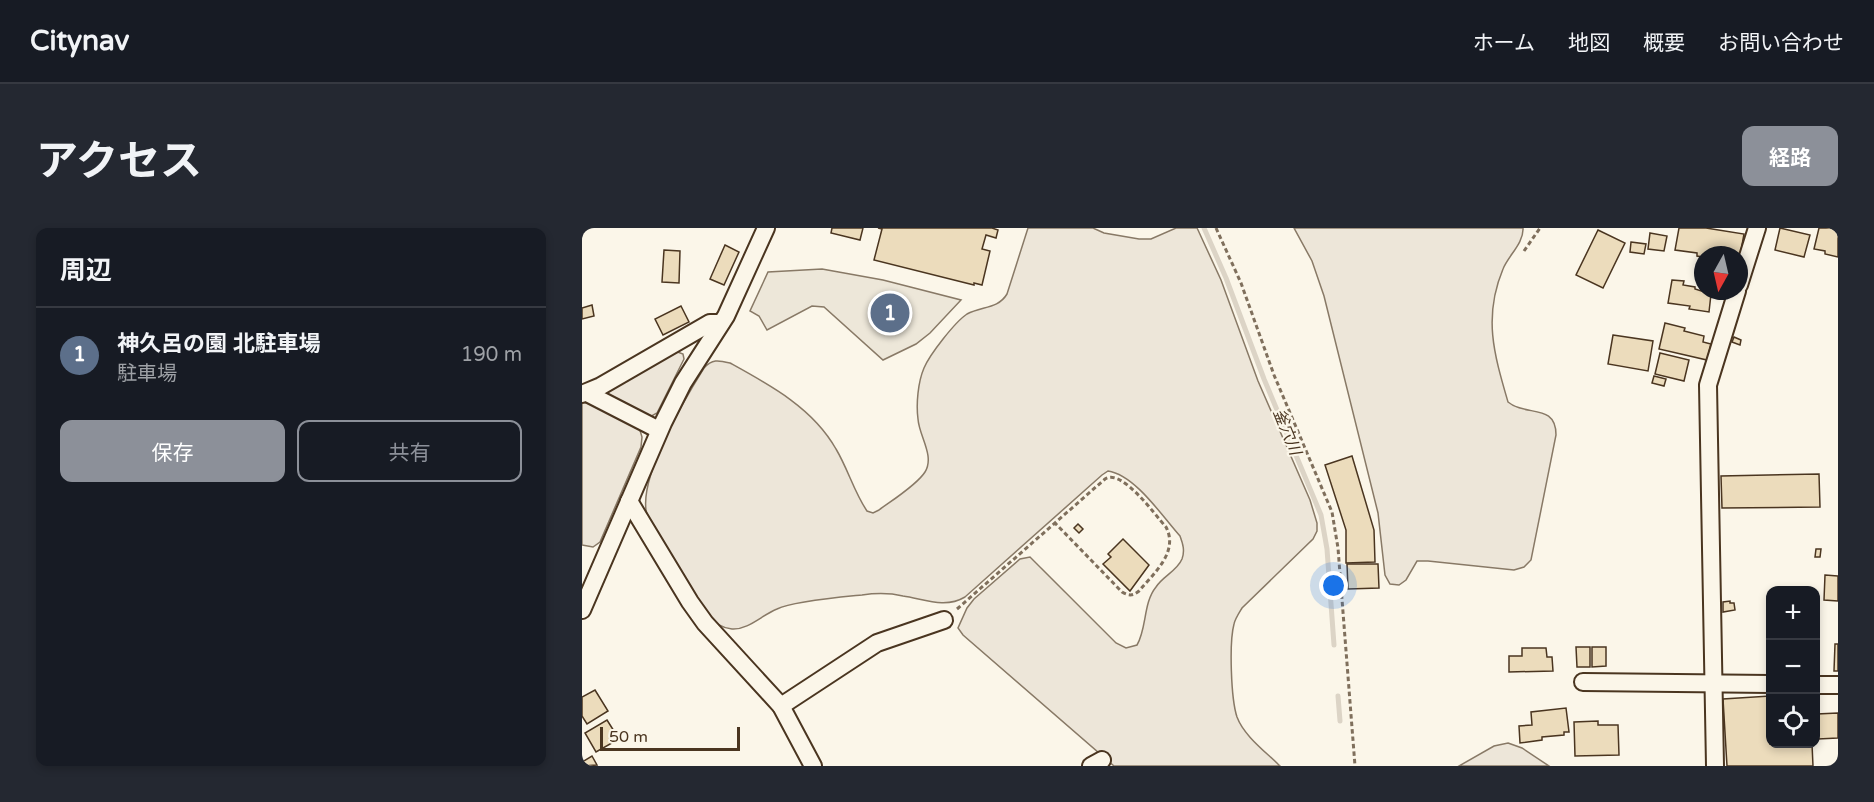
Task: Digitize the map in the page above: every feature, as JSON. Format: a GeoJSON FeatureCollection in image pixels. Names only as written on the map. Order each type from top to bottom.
{"type":"FeatureCollection","features":[{"type":"Feature","properties":{"kind":"street"},"geometry":{"type":"LineString","coordinates":[[582,610],[659,430],[683,383],[721,323],[766,228]]}},
{"type":"Feature","properties":{"kind":"street"},"geometry":{"type":"LineString","coordinates":[[1748,255],[1756,228]]}},
{"type":"Feature","properties":{"kind":"street"},"geometry":{"type":"LineString","coordinates":[[1715,766],[1708,385],[1734,300]]}},
{"type":"Feature","properties":{"kind":"street"},"geometry":{"type":"LineString","coordinates":[[584,394],[601,387],[710,323],[721,323]]}},
{"type":"Feature","properties":{"kind":"street"},"geometry":{"type":"LineString","coordinates":[[584,394],[659,430]]}},
{"type":"Feature","properties":{"kind":"street"},"geometry":{"type":"LineString","coordinates":[[629,501],[690,602],[781,706],[813,766]]}},
{"type":"Feature","properties":{"kind":"street"},"geometry":{"type":"LineString","coordinates":[[781,706],[877,643],[944,620]]}},
{"type":"Feature","properties":{"kind":"street"},"geometry":{"type":"LineString","coordinates":[[1583,682],[1766,684]]}},
{"type":"Feature","properties":{"kind":"street"},"geometry":{"type":"LineString","coordinates":[[1820,685],[1838,685]]}},
{"type":"Feature","properties":{"kind":"path"},"geometry":{"type":"LineString","coordinates":[[1216,228],[1241,283],[1277,382],[1332,512],[1338,548],[1355,766]]}},
{"type":"Feature","properties":{"kind":"path"},"geometry":{"type":"LineString","coordinates":[[1524,251],[1540,228]]}},
{"type":"Feature","properties":{"kind":"path"},"geometry":{"type":"LineString","coordinates":[[944,620],[1105,478],[1109,476],[1131,487],[1166,527],[1171,543],[1165,558],[1139,591],[1134,595],[1127,595],[1055,523]]}},
{"type":"Feature","properties":{"kind":"shaded area"},"geometry":{"type":"Polygon","coordinates":[[[1028,228],[1093,228],[1104,233],[1139,239],[1151,239],[1176,228],[1197,228],[1198,230],[1221,280],[1258,381],[1310,500],[1317,523],[1317,531],[1313,539],[1242,608],[1235,620],[1232,633],[1232,685],[1237,717],[1250,737],[1280,766],[1114,766],[963,635],[958,628],[974,599],[1020,559],[1030,557],[1116,643],[1126,648],[1137,645],[1152,593],[1180,563],[1183,547],[1180,536],[1147,498],[1138,488],[1118,474],[1108,471],[1102,475],[965,597],[957,601],[942,603],[883,594],[818,600],[785,606],[738,629],[717,624],[705,613],[652,528],[646,510],[646,495],[657,457],[676,417],[704,368],[715,361],[730,363],[760,380],[789,399],[815,421],[836,449],[867,511],[873,513],[879,510],[910,487],[921,477],[928,466],[917,413],[919,386],[924,368],[937,347],[962,318],[973,311],[999,302],[1007,294],[1028,228]]]}},
{"type":"Feature","properties":{"kind":"shaded area"},"geometry":{"type":"Polygon","coordinates":[[[1294,228],[1523,228],[1521,239],[1503,269],[1493,303],[1495,351],[1508,402],[1523,409],[1546,414],[1555,425],[1556,435],[1531,560],[1524,567],[1514,570],[1417,561],[1406,580],[1399,585],[1390,584],[1385,575],[1378,513],[1324,296],[1312,261],[1294,228]]]}},
{"type":"Feature","properties":{"kind":"shaded area"},"geometry":{"type":"Polygon","coordinates":[[[822,269],[883,280],[961,300],[930,333],[916,344],[883,360],[824,307],[812,306],[767,330],[759,316],[750,311],[768,272],[822,269]]]}},
{"type":"Feature","properties":{"kind":"shaded area"},"geometry":{"type":"Polygon","coordinates":[[[675,351],[683,354],[684,359],[657,413],[648,418],[607,398],[604,392],[675,351]]]}},
{"type":"Feature","properties":{"kind":"shaded area"},"geometry":{"type":"Polygon","coordinates":[[[588,400],[639,427],[642,437],[641,447],[600,542],[593,547],[582,545],[582,401],[588,400]]]}},
{"type":"Feature","properties":{"kind":"shaded area"},"geometry":{"type":"Polygon","coordinates":[[[1508,743],[1522,748],[1549,766],[1459,766],[1494,746],[1508,743]]]}},
{"type":"Feature","properties":{"kind":"building"},"geometry":{"type":"Polygon","coordinates":[[[832,228],[863,228],[860,240],[831,233],[832,228]]]}},
{"type":"Feature","properties":{"kind":"building"},"geometry":{"type":"Polygon","coordinates":[[[878,228],[992,228],[998,230],[996,238],[986,235],[982,249],[990,251],[982,285],[974,283],[974,285],[874,260],[882,229],[878,228]]]}},
{"type":"Feature","properties":{"kind":"building"},"geometry":{"type":"Polygon","coordinates":[[[1679,228],[1706,228],[1744,234],[1742,246],[1694,246],[1694,253],[1675,250],[1679,228]]]}},
{"type":"Feature","properties":{"kind":"building"},"geometry":{"type":"Polygon","coordinates":[[[1780,228],[1810,235],[1804,257],[1775,250],[1780,228]]]}},
{"type":"Feature","properties":{"kind":"building"},"geometry":{"type":"Polygon","coordinates":[[[1819,228],[1838,228],[1838,257],[1814,249],[1819,228]]]}},
{"type":"Feature","properties":{"kind":"building"},"geometry":{"type":"Polygon","coordinates":[[[1598,230],[1625,243],[1603,288],[1576,275],[1598,230]]]}},
{"type":"Feature","properties":{"kind":"building"},"geometry":{"type":"Polygon","coordinates":[[[1650,233],[1667,236],[1664,251],[1648,249],[1650,233]]]}},
{"type":"Feature","properties":{"kind":"building"},"geometry":{"type":"Polygon","coordinates":[[[1631,242],[1646,244],[1644,254],[1630,252],[1631,242]]]}},
{"type":"Feature","properties":{"kind":"building"},"geometry":{"type":"Polygon","coordinates":[[[725,245],[739,252],[724,285],[710,279],[725,245]]]}},
{"type":"Feature","properties":{"kind":"building"},"geometry":{"type":"Polygon","coordinates":[[[664,250],[680,251],[679,283],[662,282],[664,250]]]}},
{"type":"Feature","properties":{"kind":"building"},"geometry":{"type":"Polygon","coordinates":[[[1672,280],[1684,281],[1683,285],[1694,287],[1694,300],[1710,300],[1709,312],[1668,303],[1672,280]]]}},
{"type":"Feature","properties":{"kind":"building"},"geometry":{"type":"Polygon","coordinates":[[[592,305],[594,316],[582,319],[582,308],[592,305]]]}},
{"type":"Feature","properties":{"kind":"building"},"geometry":{"type":"Polygon","coordinates":[[[681,306],[689,322],[663,335],[655,319],[681,306]]]}},
{"type":"Feature","properties":{"kind":"building"},"geometry":{"type":"Polygon","coordinates":[[[1665,323],[1704,336],[1703,342],[1711,344],[1707,360],[1659,349],[1665,323]]]}},
{"type":"Feature","properties":{"kind":"building"},"geometry":{"type":"Polygon","coordinates":[[[1613,335],[1653,341],[1648,371],[1608,364],[1613,335]]]}},
{"type":"Feature","properties":{"kind":"building"},"geometry":{"type":"Polygon","coordinates":[[[1734,337],[1741,340],[1740,345],[1732,342],[1734,337]]]}},
{"type":"Feature","properties":{"kind":"building"},"geometry":{"type":"Polygon","coordinates":[[[1660,353],[1689,360],[1684,381],[1655,374],[1660,353]]]}},
{"type":"Feature","properties":{"kind":"building"},"geometry":{"type":"Polygon","coordinates":[[[1654,376],[1666,379],[1664,386],[1652,383],[1654,376]]]}},
{"type":"Feature","properties":{"kind":"building"},"geometry":{"type":"Polygon","coordinates":[[[1352,456],[1374,530],[1375,562],[1346,563],[1346,530],[1325,465],[1352,456]]]}},
{"type":"Feature","properties":{"kind":"building"},"geometry":{"type":"Polygon","coordinates":[[[1819,474],[1820,507],[1722,508],[1721,476],[1819,474]]]}},
{"type":"Feature","properties":{"kind":"building"},"geometry":{"type":"Polygon","coordinates":[[[1078,524],[1083,529],[1079,533],[1074,528],[1078,524]]]}},
{"type":"Feature","properties":{"kind":"building"},"geometry":{"type":"Polygon","coordinates":[[[1123,539],[1149,565],[1130,591],[1103,564],[1111,557],[1108,554],[1123,539]]]}},
{"type":"Feature","properties":{"kind":"building"},"geometry":{"type":"Polygon","coordinates":[[[1816,549],[1821,549],[1820,557],[1815,557],[1816,549]]]}},
{"type":"Feature","properties":{"kind":"building"},"geometry":{"type":"Polygon","coordinates":[[[1347,564],[1378,564],[1379,588],[1348,589],[1347,564]]]}},
{"type":"Feature","properties":{"kind":"building"},"geometry":{"type":"Polygon","coordinates":[[[1825,575],[1838,576],[1838,601],[1824,600],[1825,575]]]}},
{"type":"Feature","properties":{"kind":"building"},"geometry":{"type":"Polygon","coordinates":[[[1723,602],[1734,603],[1735,610],[1723,612],[1723,602]]]}},
{"type":"Feature","properties":{"kind":"building"},"geometry":{"type":"Polygon","coordinates":[[[1835,644],[1838,644],[1838,671],[1834,671],[1835,644]]]}},
{"type":"Feature","properties":{"kind":"building"},"geometry":{"type":"Polygon","coordinates":[[[1576,647],[1590,647],[1590,667],[1577,667],[1576,647]]]}},
{"type":"Feature","properties":{"kind":"building"},"geometry":{"type":"Polygon","coordinates":[[[1592,647],[1606,647],[1606,666],[1592,667],[1592,647]]]}},
{"type":"Feature","properties":{"kind":"building"},"geometry":{"type":"Polygon","coordinates":[[[1522,648],[1546,648],[1547,657],[1552,657],[1553,671],[1509,672],[1509,656],[1522,656],[1522,648]]]}},
{"type":"Feature","properties":{"kind":"building"},"geometry":{"type":"Polygon","coordinates":[[[595,690],[608,711],[587,724],[582,716],[582,697],[595,690]]]}},
{"type":"Feature","properties":{"kind":"building"},"geometry":{"type":"Polygon","coordinates":[[[1766,696],[1766,748],[1812,748],[1813,766],[1727,766],[1723,699],[1766,696]]]}},
{"type":"Feature","properties":{"kind":"building"},"geometry":{"type":"Polygon","coordinates":[[[1566,708],[1569,732],[1564,732],[1564,735],[1542,737],[1542,740],[1520,743],[1519,726],[1532,725],[1531,712],[1566,708]]]}},
{"type":"Feature","properties":{"kind":"building"},"geometry":{"type":"Polygon","coordinates":[[[1838,713],[1838,738],[1820,739],[1820,714],[1838,713]]]}},
{"type":"Feature","properties":{"kind":"building"},"geometry":{"type":"Polygon","coordinates":[[[607,720],[619,739],[596,752],[585,733],[607,720]]]}},
{"type":"Feature","properties":{"kind":"building"},"geometry":{"type":"Polygon","coordinates":[[[1598,721],[1598,725],[1618,725],[1619,755],[1575,756],[1574,722],[1598,721]]]}},
{"type":"Feature","properties":{"kind":"building"},"geometry":{"type":"Polygon","coordinates":[[[592,756],[597,765],[582,766],[582,762],[592,756]]]}},
{"type":"Feature","properties":{"kind":"waterway","name":"釜穴川"},"geometry":{"type":"LineString","coordinates":[[1204,228],[1321,515],[1327,549],[1334,645]]}},
{"type":"Feature","properties":{"kind":"waterway","name":"釜穴川"},"geometry":{"type":"LineString","coordinates":[[1338,696],[1340,721]]}},
{"type":"Feature","properties":{"kind":"place","name":"神久呂の園 北駐車場"},"geometry":{"type":"Point","coordinates":[890,313]}}]}
